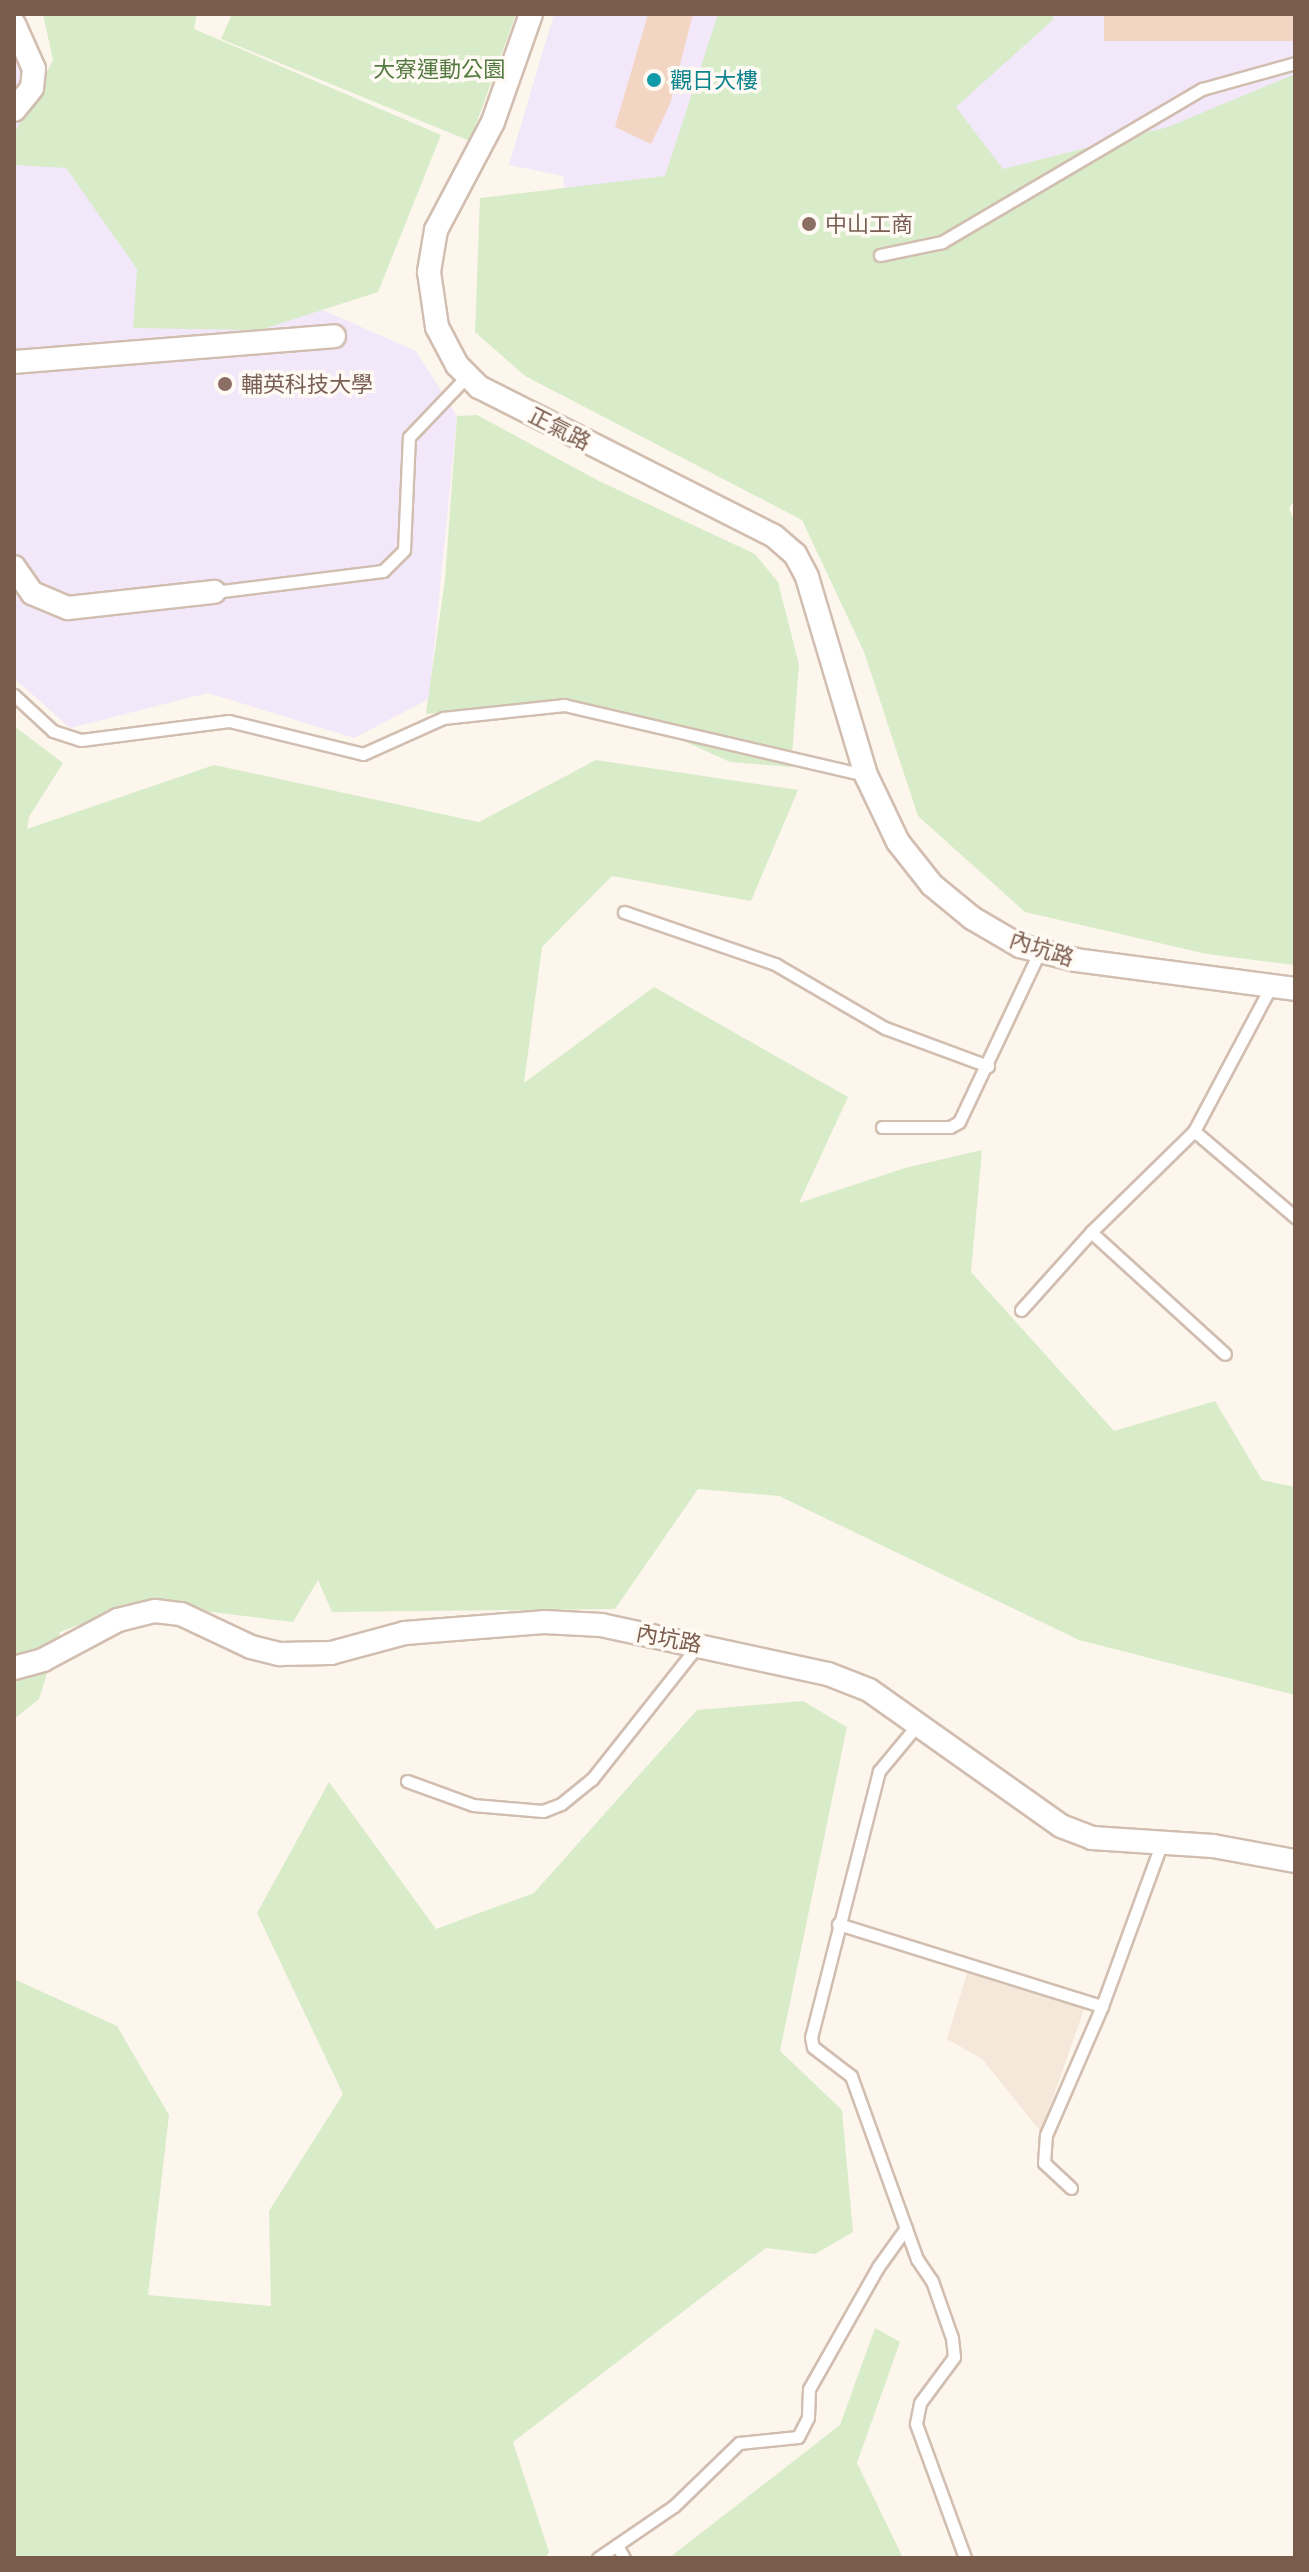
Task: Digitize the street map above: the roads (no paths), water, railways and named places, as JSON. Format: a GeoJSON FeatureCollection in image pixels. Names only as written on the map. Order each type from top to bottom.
{"type":"FeatureCollection","features":[{"type":"Feature","properties":{"kind":"street","name":"正氣路"},"geometry":{"type":"LineString","coordinates":[[531,14],[493,122],[436,230],[429,272],[437,327],[467,376],[479,387],[774,536],[795,554],[807,577],[866,775]]}},
{"type":"Feature","properties":{"kind":"street"},"geometry":{"type":"LineString","coordinates":[[14,24],[34,69],[32,88],[14,110]]}},
{"type":"Feature","properties":{"kind":"street"},"geometry":{"type":"LineString","coordinates":[[14,362],[334,336]]}},
{"type":"Feature","properties":{"kind":"street"},"geometry":{"type":"LineString","coordinates":[[14,567],[32,593],[68,608],[214,592]]}},
{"type":"Feature","properties":{"kind":"street","name":"內坑路"},"geometry":{"type":"LineString","coordinates":[[866,775],[898,842],[932,885],[972,918],[1040,951],[1295,989]]}},
{"type":"Feature","properties":{"kind":"street","name":"內坑路"},"geometry":{"type":"LineString","coordinates":[[14,1668],[43,1660],[118,1620],[155,1611],[181,1614],[251,1647],[280,1654],[331,1653],[405,1633],[544,1622],[601,1625],[828,1674],[869,1690],[1061,1826],[1092,1838],[1162,1842],[1295,1861]]}},
{"type":"Feature","properties":{"kind":"lane"},"geometry":{"type":"LineString","coordinates":[[880,255],[942,242],[1202,89],[1295,63]]}},
{"type":"Feature","properties":{"kind":"lane"},"geometry":{"type":"LineString","coordinates":[[214,592],[383,571],[404,550],[409,437],[467,376]]}},
{"type":"Feature","properties":{"kind":"lane"},"geometry":{"type":"LineString","coordinates":[[14,695],[53,731],[81,740],[229,721],[363,754],[443,718],[564,705],[866,775]]}},
{"type":"Feature","properties":{"kind":"lane"},"geometry":{"type":"LineString","coordinates":[[624,912],[765,959],[885,1028],[988,1066]]}},
{"type":"Feature","properties":{"kind":"lane"},"geometry":{"type":"LineString","coordinates":[[882,1127],[950,1127],[959,1122],[1040,951]]}},
{"type":"Feature","properties":{"kind":"lane"},"geometry":{"type":"LineString","coordinates":[[1021,1310],[1091,1232],[1194,1131],[1271,986]]}},
{"type":"Feature","properties":{"kind":"lane"},"geometry":{"type":"LineString","coordinates":[[1194,1131],[1295,1217]]}},
{"type":"Feature","properties":{"kind":"lane"},"geometry":{"type":"LineString","coordinates":[[1091,1232],[1225,1354]]}},
{"type":"Feature","properties":{"kind":"lane"},"geometry":{"type":"LineString","coordinates":[[407,1781],[473,1805],[543,1811],[561,1804],[592,1779],[700,1644]]}},
{"type":"Feature","properties":{"kind":"lane"},"geometry":{"type":"LineString","coordinates":[[918,1724],[879,1771],[811,2037],[813,2047],[851,2076],[917,2259],[932,2281],[954,2357],[920,2403],[916,2424],[965,2558]]}},
{"type":"Feature","properties":{"kind":"lane"},"geometry":{"type":"LineString","coordinates":[[1071,2188],[1044,2163],[1046,2135],[1102,2006],[1162,1842]]}},
{"type":"Feature","properties":{"kind":"lane"},"geometry":{"type":"LineString","coordinates":[[838,1924],[1102,2006]]}},
{"type":"Feature","properties":{"kind":"lane"},"geometry":{"type":"LineString","coordinates":[[598,2558],[620,2551],[674,2506],[739,2443],[798,2437],[808,2417],[809,2389],[878,2267],[906,2228]]}},
{"type":"Feature","properties":{"kind":"place","name":"觀日大樓"},"geometry":{"type":"Point","coordinates":[654,80]}},
{"type":"Feature","properties":{"kind":"place","name":"中山工商"},"geometry":{"type":"Point","coordinates":[809,224]}},
{"type":"Feature","properties":{"kind":"place","name":"輔英科技大學"},"geometry":{"type":"Point","coordinates":[225,384]}},
{"type":"Feature","properties":{"kind":"park label","name":"大寮運動公園"},"geometry":{"type":"Point","coordinates":[439,69]}}]}
